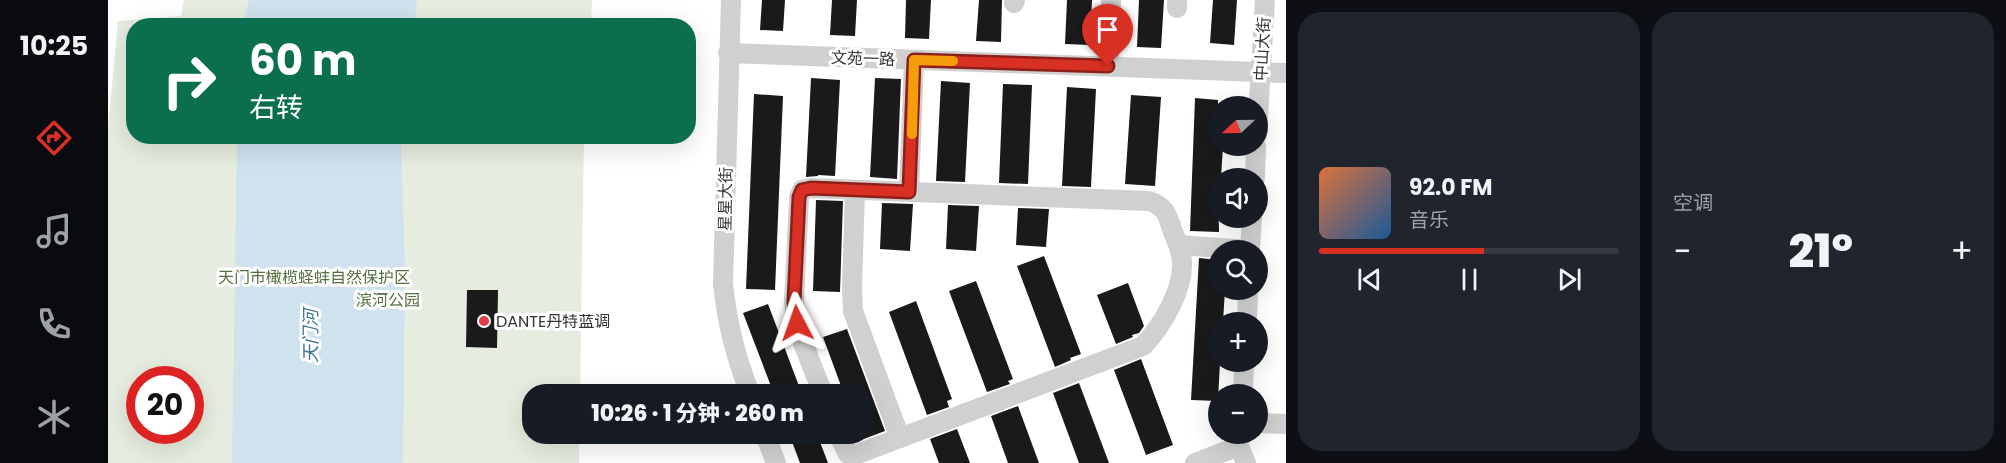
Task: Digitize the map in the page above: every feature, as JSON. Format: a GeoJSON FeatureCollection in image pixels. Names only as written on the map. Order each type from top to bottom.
{"type":"FeatureCollection","features":[{"type":"Feature","properties":{"kind":"street","name":"星星大街"},"geometry":{"type":"LineString","coordinates":[[731,0],[723,284],[729,331],[746,384]]}},
{"type":"Feature","properties":{"kind":"street"},"geometry":{"type":"LineString","coordinates":[[1108,66],[1111,0]]}},
{"type":"Feature","properties":{"kind":"street","name":"中山大街"},"geometry":{"type":"LineString","coordinates":[[1259,96],[1264,0]]}},
{"type":"Feature","properties":{"kind":"street","name":"文苑一路"},"geometry":{"type":"LineString","coordinates":[[728,53],[1286,73]]}},
{"type":"Feature","properties":{"kind":"street"},"geometry":{"type":"LineString","coordinates":[[909,192],[914,60]]}},
{"type":"Feature","properties":{"kind":"street"},"geometry":{"type":"LineString","coordinates":[[818,384],[802,343],[794,302],[799,197],[802,190],[811,188],[1149,201],[1159,204],[1166,211],[1182,262],[1181,281],[1176,297],[1143,346],[855,455],[848,454],[842,444]]}},
{"type":"Feature","properties":{"kind":"street"},"geometry":{"type":"LineString","coordinates":[[855,190],[853,311],[858,330],[900,438]]}},
{"type":"Feature","properties":{"kind":"street"},"geometry":{"type":"LineString","coordinates":[[1178,245],[1208,247]]}},
{"type":"Feature","properties":{"kind":"street"},"geometry":{"type":"LineString","coordinates":[[1268,423],[1286,424]]}},
{"type":"Feature","properties":{"kind":"street"},"geometry":{"type":"LineString","coordinates":[[769,444],[776,463]]}},
{"type":"Feature","properties":{"kind":"street"},"geometry":{"type":"LineString","coordinates":[[1195,463],[1242,448]]}},
{"type":"Feature","properties":{"kind":"green space","name":"滨河公园"},"geometry":{"type":"Polygon","coordinates":[[[184,0],[592,0],[591,18],[156,18],[181,16],[184,0]]]}},
{"type":"Feature","properties":{"kind":"green space","name":"滨河公园"},"geometry":{"type":"Polygon","coordinates":[[[126,20],[126,144],[584,144],[580,384],[522,384],[522,444],[579,444],[579,463],[108,463],[108,129],[118,21],[126,20]]]}},
{"type":"Feature","properties":{"kind":"water"},"geometry":{"type":"Polygon","coordinates":[[[249,0],[417,0],[415,18],[245,18],[249,0]]]}},
{"type":"Feature","properties":{"kind":"water","name":"天门市橄榄蛏蚌自然保护区"},"geometry":{"type":"Polygon","coordinates":[[[237,144],[401,144],[405,270],[403,463],[232,463],[237,144]]]}},
{"type":"Feature","properties":{"kind":"building"},"geometry":{"type":"Polygon","coordinates":[[[762,0],[785,0],[783,31],[760,30],[762,0]]]}},
{"type":"Feature","properties":{"kind":"building"},"geometry":{"type":"Polygon","coordinates":[[[832,0],[857,0],[855,36],[830,35],[832,0]]]}},
{"type":"Feature","properties":{"kind":"building"},"geometry":{"type":"Polygon","coordinates":[[[906,0],[931,0],[929,39],[905,38],[906,0]]]}},
{"type":"Feature","properties":{"kind":"building"},"geometry":{"type":"Polygon","coordinates":[[[979,0],[1002,0],[1001,42],[976,41],[979,0]]]}},
{"type":"Feature","properties":{"kind":"building"},"geometry":{"type":"Polygon","coordinates":[[[1067,0],[1092,0],[1090,45],[1065,44],[1067,0]]]}},
{"type":"Feature","properties":{"kind":"building"},"geometry":{"type":"Polygon","coordinates":[[[1139,0],[1164,0],[1161,48],[1137,47],[1139,0]]]}},
{"type":"Feature","properties":{"kind":"building"},"geometry":{"type":"Polygon","coordinates":[[[1213,0],[1237,0],[1234,45],[1210,43],[1213,0]]]}},
{"type":"Feature","properties":{"kind":"building"},"geometry":{"type":"Polygon","coordinates":[[[811,78],[840,80],[835,176],[806,177],[811,78]]]}},
{"type":"Feature","properties":{"kind":"building"},"geometry":{"type":"Polygon","coordinates":[[[875,78],[901,79],[897,179],[870,177],[875,78]]]}},
{"type":"Feature","properties":{"kind":"building"},"geometry":{"type":"Polygon","coordinates":[[[941,81],[970,83],[965,182],[936,181],[941,81]]]}},
{"type":"Feature","properties":{"kind":"building"},"geometry":{"type":"Polygon","coordinates":[[[1003,84],[1032,85],[1028,184],[999,183],[1003,84]]]}},
{"type":"Feature","properties":{"kind":"building"},"geometry":{"type":"Polygon","coordinates":[[[1067,87],[1096,89],[1091,187],[1062,186],[1067,87]]]}},
{"type":"Feature","properties":{"kind":"building"},"geometry":{"type":"Polygon","coordinates":[[[754,94],[783,96],[775,290],[746,289],[754,94]]]}},
{"type":"Feature","properties":{"kind":"building"},"geometry":{"type":"Polygon","coordinates":[[[1131,95],[1161,97],[1155,186],[1125,184],[1131,95]]]}},
{"type":"Feature","properties":{"kind":"building"},"geometry":{"type":"Polygon","coordinates":[[[1195,98],[1208,99],[1208,156],[1222,156],[1222,168],[1208,168],[1208,228],[1219,228],[1219,232],[1190,231],[1195,98]]]}},
{"type":"Feature","properties":{"kind":"building"},"geometry":{"type":"Polygon","coordinates":[[[816,200],[843,201],[840,292],[813,291],[816,200]]]}},
{"type":"Feature","properties":{"kind":"building"},"geometry":{"type":"Polygon","coordinates":[[[882,203],[913,204],[910,251],[880,249],[882,203]]]}},
{"type":"Feature","properties":{"kind":"building"},"geometry":{"type":"Polygon","coordinates":[[[948,205],[979,206],[976,251],[946,249],[948,205]]]}},
{"type":"Feature","properties":{"kind":"building"},"geometry":{"type":"Polygon","coordinates":[[[1018,208],[1049,209],[1046,247],[1016,245],[1018,208]]]}},
{"type":"Feature","properties":{"kind":"building"},"geometry":{"type":"Polygon","coordinates":[[[1044,256],[1081,354],[1055,367],[1017,266],[1044,256]]]}},
{"type":"Feature","properties":{"kind":"building"},"geometry":{"type":"Polygon","coordinates":[[[1199,258],[1208,259],[1208,300],[1224,300],[1224,312],[1208,312],[1208,372],[1219,372],[1219,384],[1208,384],[1208,401],[1191,400],[1199,258]]]}},
{"type":"Feature","properties":{"kind":"building"},"geometry":{"type":"Polygon","coordinates":[[[976,281],[1013,379],[1008,381],[1010,384],[987,392],[949,291],[976,281]]]}},
{"type":"Feature","properties":{"kind":"building"},"geometry":{"type":"Polygon","coordinates":[[[1128,283],[1144,326],[1139,333],[1132,335],[1133,337],[1116,344],[1097,295],[1128,283]]]}},
{"type":"Feature","properties":{"kind":"building"},"geometry":{"type":"Polygon","coordinates":[[[467,290],[498,290],[497,348],[466,347],[467,290]]]}},
{"type":"Feature","properties":{"kind":"building"},"geometry":{"type":"Polygon","coordinates":[[[916,301],[952,399],[947,401],[949,407],[927,415],[889,312],[916,301]]]}},
{"type":"Feature","properties":{"kind":"building"},"geometry":{"type":"Polygon","coordinates":[[[768,304],[798,384],[770,384],[743,313],[768,304]]]}},
{"type":"Feature","properties":{"kind":"building"},"geometry":{"type":"Polygon","coordinates":[[[847,329],[867,384],[840,384],[823,337],[847,329]]]}},
{"type":"Feature","properties":{"kind":"building"},"geometry":{"type":"Polygon","coordinates":[[[1141,359],[1173,445],[1146,455],[1114,370],[1141,359]]]}},
{"type":"Feature","properties":{"kind":"building"},"geometry":{"type":"Polygon","coordinates":[[[1079,383],[1109,463],[1079,463],[1053,393],[1079,383]]]}},
{"type":"Feature","properties":{"kind":"building"},"geometry":{"type":"Polygon","coordinates":[[[873,399],[885,431],[873,436],[873,399]]]}},
{"type":"Feature","properties":{"kind":"building"},"geometry":{"type":"Polygon","coordinates":[[[1018,406],[1039,463],[1008,463],[991,416],[1018,406]]]}},
{"type":"Feature","properties":{"kind":"building"},"geometry":{"type":"Polygon","coordinates":[[[957,429],[970,463],[939,463],[930,439],[957,429]]]}},
{"type":"Feature","properties":{"kind":"building"},"geometry":{"type":"Polygon","coordinates":[[[793,444],[821,444],[828,463],[800,463],[793,444]]]}},
{"type":"Feature","properties":{"kind":"slow traffic"},"geometry":{"type":"LineString","coordinates":[[912,134],[914,60],[953,61]]}},
{"type":"Feature","properties":{"kind":"place","name":"DANTE丹特蓝调"},"geometry":{"type":"Point","coordinates":[484,321]}},
{"type":"Feature","properties":{"kind":"route"},"geometry":{"type":"LineString","coordinates":[[797,323],[794,302],[799,197],[802,190],[811,188],[909,192],[914,60],[1108,66]]}},
{"type":"Feature","properties":{"kind":"water label","name":"天门河"},"geometry":{"type":"Point","coordinates":[311,336]}}]}
